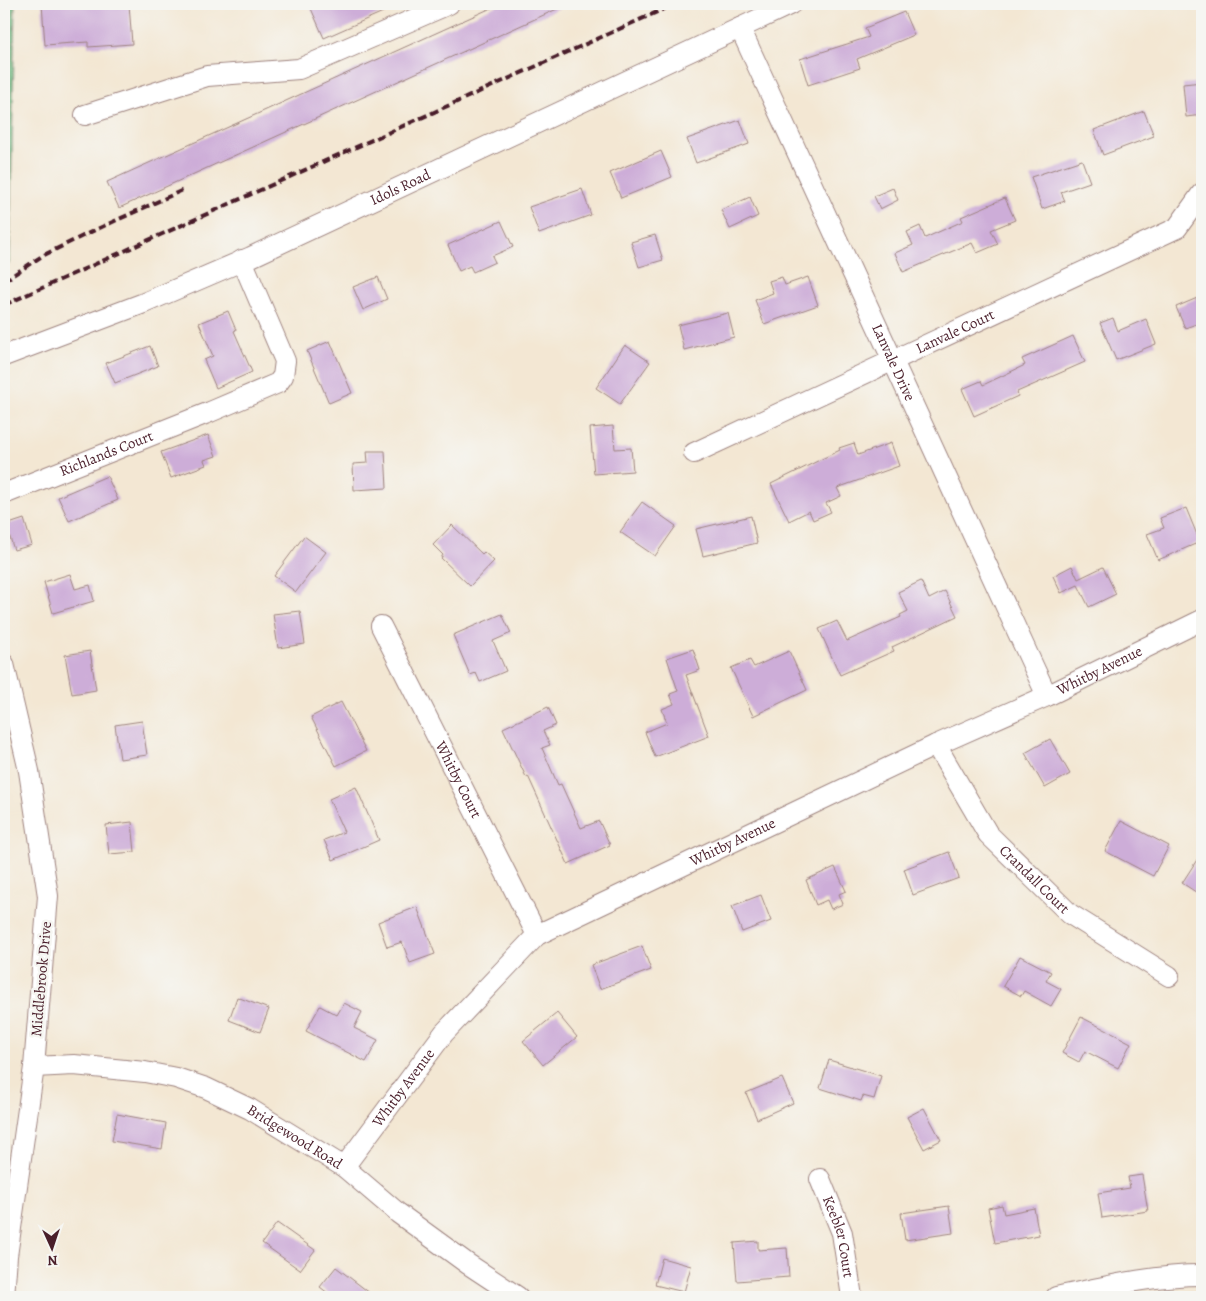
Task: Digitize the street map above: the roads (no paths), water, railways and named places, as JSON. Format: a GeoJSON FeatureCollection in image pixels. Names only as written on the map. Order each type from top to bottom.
{"type":"FeatureCollection","features":[{"type":"Feature","properties":{"kind":"street"},"geometry":{"type":"LineString","coordinates":[[85,115],[207,76],[300,69],[449,4]]}},
{"type":"Feature","properties":{"kind":"street","name":"Idols Road"},"geometry":{"type":"LineString","coordinates":[[4,356],[144,303],[242,260],[791,4]]}},
{"type":"Feature","properties":{"kind":"street","name":"Lanvale Drive"},"geometry":{"type":"LineString","coordinates":[[740,28],[1047,696]]}},
{"type":"Feature","properties":{"kind":"street","name":"Lanvale Court"},"geometry":{"type":"LineString","coordinates":[[694,453],[1177,228],[1202,193]]}},
{"type":"Feature","properties":{"kind":"street","name":"Richlands Court"},"geometry":{"type":"LineString","coordinates":[[4,494],[278,383],[286,367],[285,361],[242,260]]}},
{"type":"Feature","properties":{"kind":"street","name":"Whitby Avenue"},"geometry":{"type":"LineString","coordinates":[[344,1166],[444,1033],[537,934],[936,745],[1047,696],[1202,620]]}},
{"type":"Feature","properties":{"kind":"street","name":"Whitby Court"},"geometry":{"type":"LineString","coordinates":[[381,626],[537,934]]}},
{"type":"Feature","properties":{"kind":"street","name":"Middlebrook Drive"},"geometry":{"type":"LineString","coordinates":[[4,664],[29,771],[48,896],[34,1067],[9,1202],[4,1297]]}},
{"type":"Feature","properties":{"kind":"street","name":"Crandall Court"},"geometry":{"type":"LineString","coordinates":[[936,745],[988,834],[1070,914],[1169,976]]}},
{"type":"Feature","properties":{"kind":"street","name":"Bridgewood Road"},"geometry":{"type":"LineString","coordinates":[[34,1067],[74,1065],[145,1072],[176,1078],[206,1088],[250,1109],[344,1166],[398,1213],[468,1264],[518,1297]]}},
{"type":"Feature","properties":{"kind":"street","name":"Keebler Court"},"geometry":{"type":"LineString","coordinates":[[820,1179],[842,1233],[852,1297]]}},
{"type":"Feature","properties":{"kind":"street"},"geometry":{"type":"LineString","coordinates":[[1056,1297],[1145,1280],[1202,1275]]}},
{"type":"Feature","properties":{"kind":"railway"},"geometry":{"type":"LineString","coordinates":[[4,305],[675,4]]}},
{"type":"Feature","properties":{"kind":"railway"},"geometry":{"type":"LineString","coordinates":[[4,281],[42,256],[183,190]]}}]}
